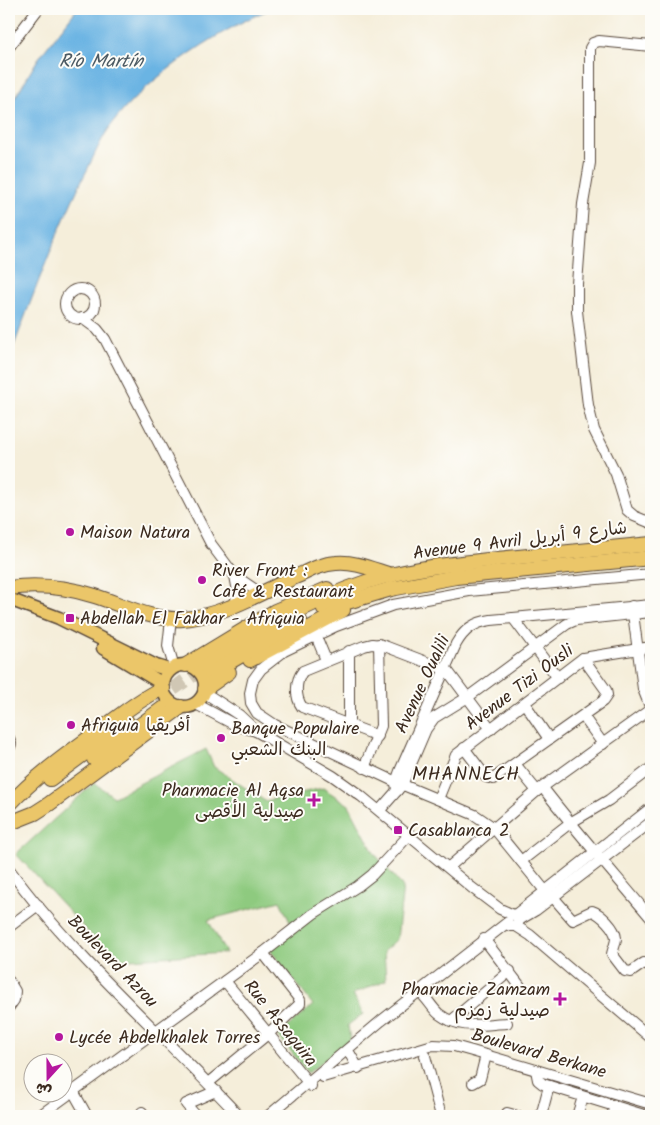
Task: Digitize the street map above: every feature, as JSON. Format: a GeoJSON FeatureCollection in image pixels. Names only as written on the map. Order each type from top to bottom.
{"type":"FeatureCollection","features":[{"type":"Feature","properties":{"kind":"highway","name":"Avenue 9 Avril شارع 9 أبريل"},"geometry":{"type":"LineString","coordinates":[[651,544],[451,564],[392,575],[365,583],[276,622],[208,670],[308,617],[339,604],[386,591],[456,577],[651,558]]}},
{"type":"Feature","properties":{"kind":"highway"},"geometry":{"type":"LineString","coordinates":[[9,588],[44,586],[67,589],[171,619],[198,618],[235,605],[313,568],[332,563],[351,564],[392,575]]}},
{"type":"Feature","properties":{"kind":"highway"},"geometry":{"type":"LineString","coordinates":[[176,667],[260,619],[304,597],[338,586],[365,583]]}},
{"type":"Feature","properties":{"kind":"highway"},"geometry":{"type":"LineString","coordinates":[[205,691],[241,664],[386,591]]}},
{"type":"Feature","properties":{"kind":"highway"},"geometry":{"type":"LineString","coordinates":[[9,807],[29,785],[89,738],[163,686]]}},
{"type":"Feature","properties":{"kind":"highway"},"geometry":{"type":"LineString","coordinates":[[9,807],[159,705],[10,824]]}},
{"type":"Feature","properties":{"kind":"highway"},"geometry":{"type":"LineString","coordinates":[[10,824],[35,813],[49,804],[181,707]]}},
{"type":"Feature","properties":{"kind":"main road"},"geometry":{"type":"LineString","coordinates":[[9,599],[59,618],[156,666],[194,667],[202,674],[205,691],[196,704],[181,707],[168,700],[163,686],[82,637],[9,608]]}},
{"type":"Feature","properties":{"kind":"main road"},"geometry":{"type":"LineString","coordinates":[[163,686],[176,667]]}},
{"type":"Feature","properties":{"kind":"street"},"geometry":{"type":"LineString","coordinates":[[9,47],[38,9]]}},
{"type":"Feature","properties":{"kind":"street"},"geometry":{"type":"LineString","coordinates":[[651,46],[599,42],[591,45],[588,51],[590,163],[583,204],[577,289],[590,418],[616,474],[627,510],[634,516],[651,523]]}},
{"type":"Feature","properties":{"kind":"street"},"geometry":{"type":"LineString","coordinates":[[94,308],[90,315],[82,318],[73,317],[67,311],[65,301],[70,293],[78,289],[87,291],[93,298],[94,308],[105,339],[204,533],[235,576],[260,593]]}},
{"type":"Feature","properties":{"kind":"street"},"geometry":{"type":"LineString","coordinates":[[82,318],[97,329],[105,339]]}},
{"type":"Feature","properties":{"kind":"street"},"geometry":{"type":"LineString","coordinates":[[651,574],[469,591],[433,596],[369,612],[284,651],[261,669],[253,680],[250,693],[257,713],[275,725],[398,786],[438,799],[475,815],[494,828],[575,921],[592,911],[601,916],[614,932],[616,941],[612,954],[625,971],[629,973],[644,963],[651,966]]}},
{"type":"Feature","properties":{"kind":"street"},"geometry":{"type":"LineString","coordinates":[[235,576],[238,590],[235,605]]}},
{"type":"Feature","properties":{"kind":"street","name":"Avenue Oualili"},"geometry":{"type":"LineString","coordinates":[[380,810],[398,786],[431,715],[456,644],[468,629],[479,622],[513,618],[565,619],[633,610],[651,604]]}},
{"type":"Feature","properties":{"kind":"street"},"geometry":{"type":"LineString","coordinates":[[449,867],[540,790],[651,709],[643,689],[633,610]]}},
{"type":"Feature","properties":{"kind":"street","name":"Avenue Oualili"},"geometry":{"type":"LineString","coordinates":[[633,610],[651,612]]}},
{"type":"Feature","properties":{"kind":"street"},"geometry":{"type":"LineString","coordinates":[[513,618],[558,678]]}},
{"type":"Feature","properties":{"kind":"street"},"geometry":{"type":"LineString","coordinates":[[171,619],[168,646],[176,667]]}},
{"type":"Feature","properties":{"kind":"street"},"geometry":{"type":"LineString","coordinates":[[431,715],[468,697],[534,648],[565,619]]}},
{"type":"Feature","properties":{"kind":"street"},"geometry":{"type":"LineString","coordinates":[[316,636],[326,660]]}},
{"type":"Feature","properties":{"kind":"street"},"geometry":{"type":"LineString","coordinates":[[378,736],[302,708],[299,703],[298,691],[301,674],[308,667],[368,644],[378,644],[447,670],[491,729]]}},
{"type":"Feature","properties":{"kind":"street"},"geometry":{"type":"LineString","coordinates":[[364,768],[378,736],[382,718],[378,644]]}},
{"type":"Feature","properties":{"kind":"street","name":"Avenue Tizi Ousli"},"geometry":{"type":"LineString","coordinates":[[438,799],[456,755],[583,658],[651,647]]}},
{"type":"Feature","properties":{"kind":"street"},"geometry":{"type":"LineString","coordinates":[[348,652],[349,726]]}},
{"type":"Feature","properties":{"kind":"street"},"geometry":{"type":"LineString","coordinates":[[464,748],[486,777],[493,779],[603,701],[607,693],[583,658]]}},
{"type":"Feature","properties":{"kind":"street"},"geometry":{"type":"LineString","coordinates":[[205,691],[239,715],[256,731],[333,776],[380,810],[651,1038]]}},
{"type":"Feature","properties":{"kind":"street"},"geometry":{"type":"LineString","coordinates":[[196,704],[237,726],[256,731]]}},
{"type":"Feature","properties":{"kind":"street"},"geometry":{"type":"LineString","coordinates":[[525,704],[549,739]]}},
{"type":"Feature","properties":{"kind":"street"},"geometry":{"type":"LineString","coordinates":[[582,716],[603,744]]}},
{"type":"Feature","properties":{"kind":"street"},"geometry":{"type":"LineString","coordinates":[[9,738],[11,744],[9,749]]}},
{"type":"Feature","properties":{"kind":"street"},"geometry":{"type":"LineString","coordinates":[[515,764],[600,856],[651,918]]}},
{"type":"Feature","properties":{"kind":"street"},"geometry":{"type":"LineString","coordinates":[[521,861],[570,823],[609,800],[651,768]]}},
{"type":"Feature","properties":{"kind":"street"},"geometry":{"type":"LineString","coordinates":[[600,856],[649,811]]}},
{"type":"Feature","properties":{"kind":"street"},"geometry":{"type":"LineString","coordinates":[[268,1116],[513,921],[600,856],[651,822]]}},
{"type":"Feature","properties":{"kind":"street"},"geometry":{"type":"LineString","coordinates":[[39,1116],[263,953],[312,914],[372,875],[410,834]]}},
{"type":"Feature","properties":{"kind":"street","name":"Boulevard Azrou"},"geometry":{"type":"LineString","coordinates":[[9,869],[38,905],[103,976],[239,1116]]}},
{"type":"Feature","properties":{"kind":"street"},"geometry":{"type":"LineString","coordinates":[[9,926],[38,905]]}},
{"type":"Feature","properties":{"kind":"street"},"geometry":{"type":"LineString","coordinates":[[486,942],[520,986]]}},
{"type":"Feature","properties":{"kind":"street"},"geometry":{"type":"LineString","coordinates":[[196,1116],[186,1104],[212,1087],[300,1004],[300,1000],[263,953]]}},
{"type":"Feature","properties":{"kind":"street"},"geometry":{"type":"LineString","coordinates":[[451,1022],[510,971]]}},
{"type":"Feature","properties":{"kind":"street"},"geometry":{"type":"LineString","coordinates":[[9,981],[15,991],[14,1000],[9,1007]]}},
{"type":"Feature","properties":{"kind":"street","name":"Rue Assaguira"},"geometry":{"type":"LineString","coordinates":[[225,981],[310,1084]]}},
{"type":"Feature","properties":{"kind":"street"},"geometry":{"type":"LineString","coordinates":[[421,993],[439,1014],[451,1022],[480,1026],[507,1023]]}},
{"type":"Feature","properties":{"kind":"street"},"geometry":{"type":"LineString","coordinates":[[321,1075],[350,1054],[421,993]]}},
{"type":"Feature","properties":{"kind":"street","name":"Boulevard Berkane"},"geometry":{"type":"LineString","coordinates":[[321,1075],[358,1068],[433,1045],[454,1046],[651,1104]]}},
{"type":"Feature","properties":{"kind":"street"},"geometry":{"type":"LineString","coordinates":[[350,1054],[358,1068]]}},
{"type":"Feature","properties":{"kind":"street"},"geometry":{"type":"LineString","coordinates":[[474,1084],[480,1079],[486,1055]]}},
{"type":"Feature","properties":{"kind":"street"},"geometry":{"type":"LineString","coordinates":[[425,1056],[441,1116]]}},
{"type":"Feature","properties":{"kind":"street"},"geometry":{"type":"LineString","coordinates":[[536,1070],[538,1080],[549,1086],[583,1097],[613,1111],[647,1116]]}},
{"type":"Feature","properties":{"kind":"street"},"geometry":{"type":"LineString","coordinates":[[275,1116],[310,1084]]}},
{"type":"Feature","properties":{"kind":"street"},"geometry":{"type":"LineString","coordinates":[[540,1116],[549,1086]]}},
{"type":"Feature","properties":{"kind":"street"},"geometry":{"type":"LineString","coordinates":[[73,1091],[87,1116]]}},
{"type":"Feature","properties":{"kind":"street"},"geometry":{"type":"LineString","coordinates":[[577,1116],[583,1097]]}},
{"type":"Feature","properties":{"kind":"street"},"geometry":{"type":"LineString","coordinates":[[507,1113],[518,1116]]}},
{"type":"Feature","properties":{"kind":"green space"},"geometry":{"type":"Polygon","coordinates":[[[206,749],[214,767],[265,801],[323,788],[349,805],[374,853],[403,887],[397,939],[384,951],[386,980],[353,994],[363,1014],[348,1025],[350,1040],[308,1073],[278,1035],[313,1005],[268,947],[291,924],[280,901],[208,920],[226,953],[114,960],[16,854],[94,783],[114,797],[206,749]]]}},
{"type":"Feature","properties":{"kind":"water","name":"Río Martín"},"geometry":{"type":"Polygon","coordinates":[[[77,9],[271,9],[250,18],[202,45],[156,79],[118,117],[101,141],[62,224],[9,359],[9,108],[38,59],[77,9]]]}},
{"type":"Feature","properties":{"kind":"tunnel"},"geometry":{"type":"LineString","coordinates":[[156,701],[206,666]]}},
{"type":"Feature","properties":{"kind":"place","name":"Maison Natura"},"geometry":{"type":"Point","coordinates":[70,532]}},
{"type":"Feature","properties":{"kind":"place","name":"River Front : Café & Restaurant"},"geometry":{"type":"Point","coordinates":[202,580]}},
{"type":"Feature","properties":{"kind":"place","name":"Abdellah El Fakhar - Afriquia"},"geometry":{"type":"Point","coordinates":[70,618]}},
{"type":"Feature","properties":{"kind":"place","name":"Afriquia أفريقيا"},"geometry":{"type":"Point","coordinates":[71,725]}},
{"type":"Feature","properties":{"kind":"place","name":"Banque Populaire البنك الشعبي"},"geometry":{"type":"Point","coordinates":[221,738]}},
{"type":"Feature","properties":{"kind":"place","name":"Pharmacie Al Aqsa صيدلية الأقصى"},"geometry":{"type":"Point","coordinates":[314,800]}},
{"type":"Feature","properties":{"kind":"place","name":"Casablanca 2"},"geometry":{"type":"Point","coordinates":[398,830]}},
{"type":"Feature","properties":{"kind":"place","name":"Pharmacie Zamzam صيدلية زمزم"},"geometry":{"type":"Point","coordinates":[560,999]}},
{"type":"Feature","properties":{"kind":"place","name":"Lycée Abdelkhalek Torres"},"geometry":{"type":"Point","coordinates":[59,1037]}},
{"type":"Feature","properties":{"kind":"district","name":"MHANNECH"},"geometry":{"type":"Point","coordinates":[466,773]}}]}
